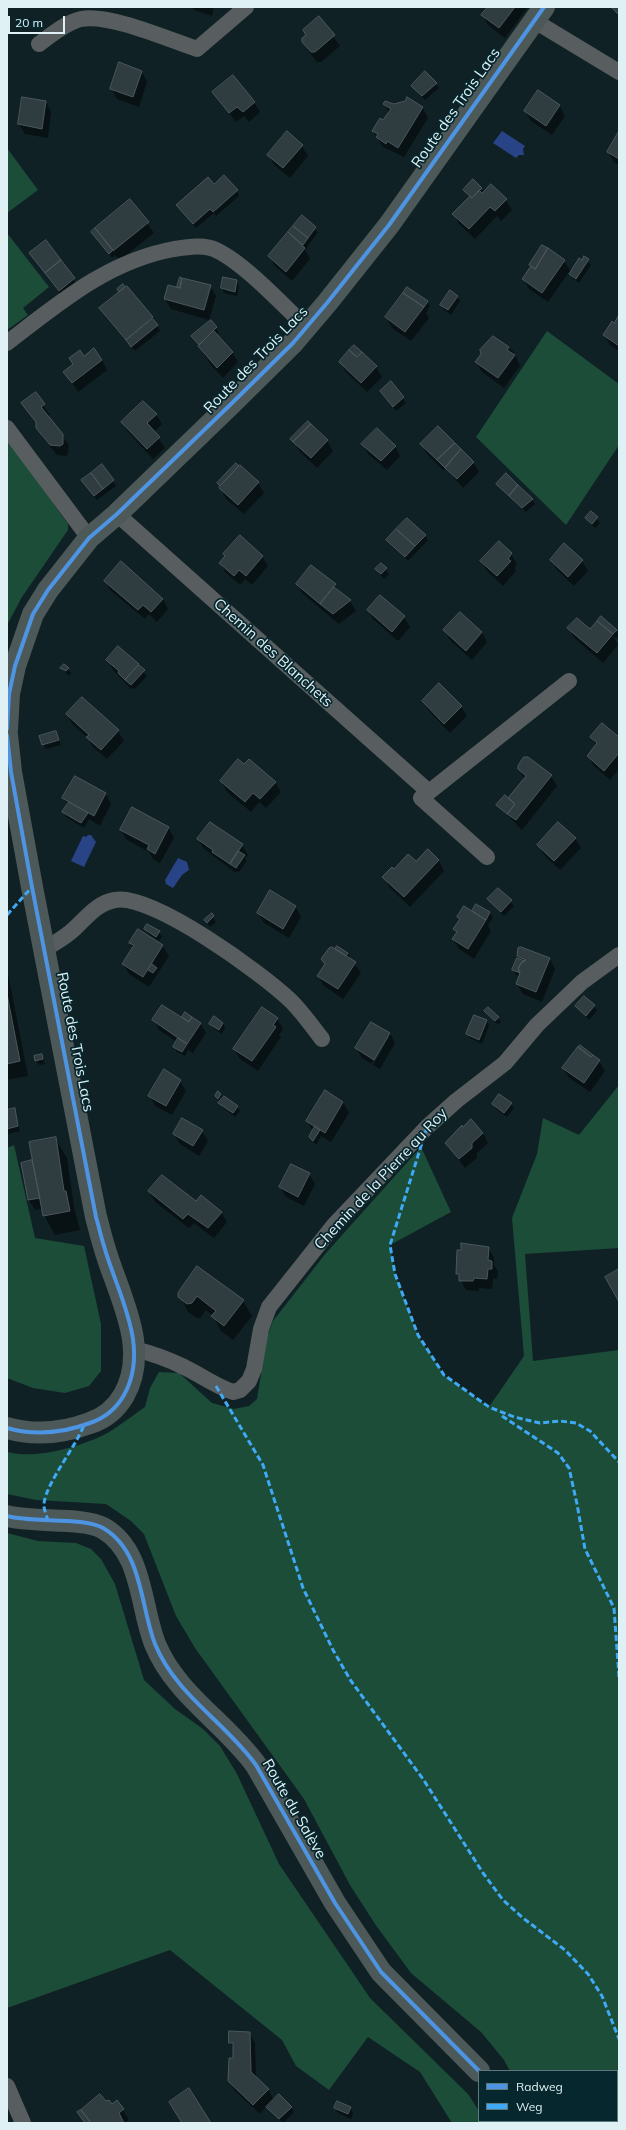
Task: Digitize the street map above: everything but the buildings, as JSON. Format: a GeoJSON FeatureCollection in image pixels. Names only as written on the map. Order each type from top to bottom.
{"type":"FeatureCollection","features":[{"type":"Feature","properties":{"kind":"street"},"geometry":{"type":"LineString","coordinates":[[39,44],[79,19],[91,17],[134,28],[197,49],[246,7]]}},
{"type":"Feature","properties":{"kind":"street"},"geometry":{"type":"LineString","coordinates":[[538,14],[619,72]]}},
{"type":"Feature","properties":{"kind":"street","name":"Route des Trois Lacs"},"geometry":{"type":"LineString","coordinates":[[7,729],[10,694],[15,666],[33,614],[48,590],[89,538],[117,514],[230,405],[306,327],[360,263],[389,224],[538,14]]}},
{"type":"Feature","properties":{"kind":"street","name":"Route des Trois Lacs"},"geometry":{"type":"LineString","coordinates":[[7,343],[60,302],[94,279],[134,260],[162,251],[197,247],[212,249],[224,255],[256,280],[306,327]]}},
{"type":"Feature","properties":{"kind":"street"},"geometry":{"type":"LineString","coordinates":[[7,428],[89,538]]}},
{"type":"Feature","properties":{"kind":"street","name":"Chemin des Blanchets"},"geometry":{"type":"LineString","coordinates":[[117,514],[429,792]]}},
{"type":"Feature","properties":{"kind":"street"},"geometry":{"type":"LineString","coordinates":[[488,857],[421,798],[569,681]]}},
{"type":"Feature","properties":{"kind":"street","name":"Route des Trois Lacs"},"geometry":{"type":"LineString","coordinates":[[7,735],[11,772],[96,1217],[131,1329],[134,1349]]}},
{"type":"Feature","properties":{"kind":"street"},"geometry":{"type":"LineString","coordinates":[[44,950],[73,930],[95,908],[105,903],[125,899],[138,901],[181,922],[241,962],[291,1001],[322,1039]]}},
{"type":"Feature","properties":{"kind":"street","name":"Chemin de la Pierre au Roy"},"geometry":{"type":"LineString","coordinates":[[134,1349],[152,1354],[184,1367],[216,1386],[233,1392],[245,1386],[254,1369],[260,1329],[269,1307],[334,1225],[427,1127],[456,1101],[505,1063],[537,1025],[582,982],[619,955]]}},
{"type":"Feature","properties":{"kind":"street"},"geometry":{"type":"LineString","coordinates":[[7,1428],[37,1432],[65,1431],[84,1426],[105,1416],[120,1401],[129,1384],[133,1372],[134,1349]]}},
{"type":"Feature","properties":{"kind":"street","name":"Route du Salève"},"geometry":{"type":"LineString","coordinates":[[7,1516],[21,1520],[88,1523],[101,1527],[120,1542],[135,1569],[148,1624],[156,1645],[175,1680],[195,1702],[241,1744],[256,1765],[330,1896],[381,1972],[478,2070]]}},
{"type":"Feature","properties":{"kind":"street"},"geometry":{"type":"LineString","coordinates":[[7,2086],[23,2123]]}},
{"type":"Feature","properties":{"kind":"green space"},"geometry":{"type":"Polygon","coordinates":[[[7,148],[38,190],[7,213],[7,148]]]}},
{"type":"Feature","properties":{"kind":"green space"},"geometry":{"type":"Polygon","coordinates":[[[7,233],[49,287],[23,308],[28,315],[7,330],[7,233]]]}},
{"type":"Feature","properties":{"kind":"green space"},"geometry":{"type":"Polygon","coordinates":[[[547,331],[619,384],[619,445],[566,525],[476,437],[547,331]]]}},
{"type":"Feature","properties":{"kind":"green space"},"geometry":{"type":"Polygon","coordinates":[[[7,439],[68,524],[68,530],[22,597],[7,625],[7,439]]]}},
{"type":"Feature","properties":{"kind":"green space"},"geometry":{"type":"Polygon","coordinates":[[[619,1085],[619,1248],[525,1254],[533,1361],[619,1350],[619,2123],[537,2123],[618,2122],[618,2070],[509,2070],[504,2060],[481,2032],[411,1973],[375,1924],[350,1885],[304,1799],[195,1648],[176,1616],[144,1534],[131,1521],[106,1504],[36,1500],[7,1494],[7,1452],[18,1454],[40,1454],[52,1452],[85,1443],[101,1436],[114,1429],[145,1407],[150,1388],[159,1372],[179,1373],[212,1403],[234,1409],[249,1406],[257,1399],[267,1337],[273,1321],[326,1253],[421,1147],[451,1212],[390,1245],[395,1274],[418,1335],[444,1375],[489,1407],[524,1356],[512,1218],[537,1154],[543,1118],[579,1135],[619,1085]]]}},
{"type":"Feature","properties":{"kind":"green space"},"geometry":{"type":"Polygon","coordinates":[[[14,1145],[35,1238],[84,1246],[101,1324],[101,1371],[89,1386],[65,1393],[33,1388],[7,1378],[7,1148],[14,1145]]]}},
{"type":"Feature","properties":{"kind":"green space"},"geometry":{"type":"Polygon","coordinates":[[[7,1533],[38,1541],[76,1543],[91,1549],[101,1559],[115,1584],[144,1680],[175,1709],[203,1729],[220,1746],[237,1774],[279,1864],[370,1998],[468,2094],[478,2109],[478,2122],[486,2123],[452,2123],[420,2072],[368,2037],[329,2090],[296,2066],[282,2040],[170,1950],[7,2008],[7,1533]]]}},
{"type":"Feature","properties":{"kind":"water"},"geometry":{"type":"Polygon","coordinates":[[[502,131],[525,146],[523,149],[524,155],[519,155],[516,158],[493,143],[502,131]]]}},
{"type":"Feature","properties":{"kind":"water"},"geometry":{"type":"Polygon","coordinates":[[[91,835],[96,842],[84,867],[71,861],[83,836],[86,837],[91,835]]]}},
{"type":"Feature","properties":{"kind":"water"},"geometry":{"type":"Polygon","coordinates":[[[178,858],[187,862],[189,870],[182,875],[173,888],[166,884],[165,880],[178,858]]]}},
{"type":"Feature","properties":{"kind":"marked path"},"geometry":{"type":"LineString","coordinates":[[7,915],[32,887]]}},
{"type":"Feature","properties":{"kind":"marked path"},"geometry":{"type":"LineString","coordinates":[[427,1127],[390,1245],[395,1274],[418,1335],[444,1375],[489,1407],[514,1417],[540,1423],[560,1421],[576,1423],[590,1431],[619,1462]]}},
{"type":"Feature","properties":{"kind":"marked path"},"geometry":{"type":"LineString","coordinates":[[216,1386],[263,1465],[303,1588],[333,1650],[351,1681],[423,1779],[483,1873],[503,1900],[523,1918],[565,1950],[588,1974],[602,1996],[619,2039]]}},
{"type":"Feature","properties":{"kind":"marked path"},"geometry":{"type":"LineString","coordinates":[[502,1416],[558,1453],[569,1468],[585,1549],[614,1608],[619,1677]]}},
{"type":"Feature","properties":{"kind":"marked path"},"geometry":{"type":"LineString","coordinates":[[48,1521],[44,1505],[46,1495],[50,1485],[84,1425]]}},
{"type":"Feature","properties":{"kind":"cycle path"},"geometry":{"type":"LineString","coordinates":[[7,729],[9,694],[15,666],[33,614],[48,590],[89,538],[117,514],[293,343],[389,225],[544,7]]}},
{"type":"Feature","properties":{"kind":"cycle path"},"geometry":{"type":"LineString","coordinates":[[7,735],[11,772],[32,887],[96,1217],[103,1243],[129,1320],[133,1339],[134,1358],[131,1377],[124,1395],[114,1409],[101,1418],[80,1426],[59,1431],[38,1433],[7,1428]]}},
{"type":"Feature","properties":{"kind":"cycle path"},"geometry":{"type":"LineString","coordinates":[[7,1516],[83,1522],[103,1528],[116,1538],[126,1550],[133,1565],[150,1629],[155,1644],[164,1662],[188,1693],[230,1735],[256,1765],[335,1903],[381,1972],[478,2070]]}}]}
